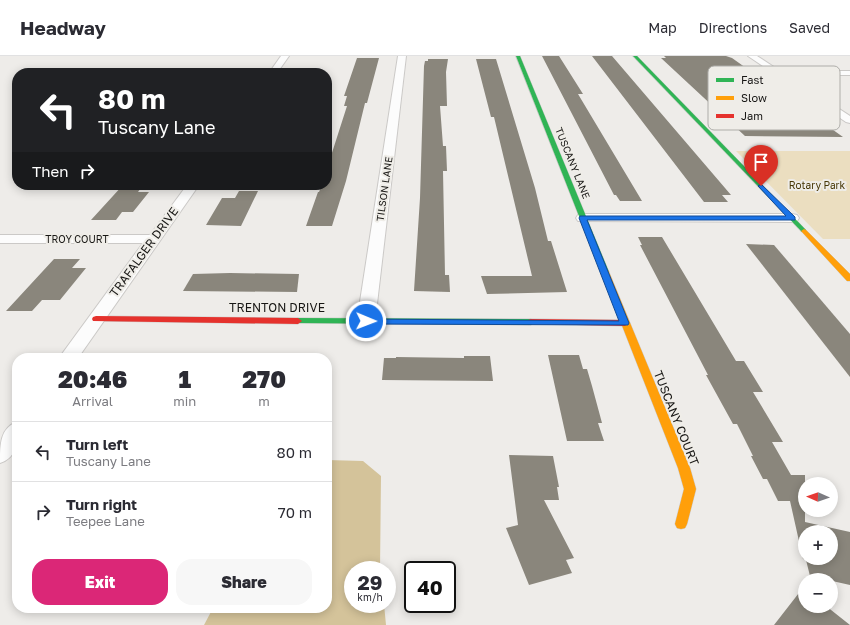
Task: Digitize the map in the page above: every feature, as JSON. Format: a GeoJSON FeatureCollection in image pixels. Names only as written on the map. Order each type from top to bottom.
{"type":"FeatureCollection","features":[{"type":"Feature","properties":{"kind":"street"},"geometry":{"type":"LineString","coordinates":[[277,68],[285,56]]}},
{"type":"Feature","properties":{"kind":"street","name":"TILSON LANE"},"geometry":{"type":"LineString","coordinates":[[366,321],[402,56]]}},
{"type":"Feature","properties":{"kind":"street","name":"TUSCANY LANE"},"geometry":{"type":"LineString","coordinates":[[518,56],[625,323]]}},
{"type":"Feature","properties":{"kind":"street"},"geometry":{"type":"LineString","coordinates":[[635,56],[850,279]]}},
{"type":"Feature","properties":{"kind":"street"},"geometry":{"type":"LineString","coordinates":[[752,56],[767,66]]}},
{"type":"Feature","properties":{"kind":"street"},"geometry":{"type":"LineString","coordinates":[[840,113],[850,120]]}},
{"type":"Feature","properties":{"kind":"street","name":"TRAFALGER DRIVE"},"geometry":{"type":"LineString","coordinates":[[72,353],[188,190]]}},
{"type":"Feature","properties":{"kind":"street"},"geometry":{"type":"LineString","coordinates":[[583,218],[792,218]]}},
{"type":"Feature","properties":{"kind":"street","name":"TROY COURT"},"geometry":{"type":"LineString","coordinates":[[0,239],[153,239]]}},
{"type":"Feature","properties":{"kind":"street","name":"TRENTON DRIVE"},"geometry":{"type":"LineString","coordinates":[[96,319],[625,323]]}},
{"type":"Feature","properties":{"kind":"street","name":"TUSCANY COURT"},"geometry":{"type":"LineString","coordinates":[[625,323],[684,468],[690,490],[680,524]]}},
{"type":"Feature","properties":{"kind":"street"},"geometry":{"type":"LineString","coordinates":[[0,454],[12,437]]}},
{"type":"Feature","properties":{"kind":"green space","name":"Rotary Park"},"geometry":{"type":"Polygon","coordinates":[[[736,151],[850,151],[850,239],[823,239],[736,151]]]}},
{"type":"Feature","properties":{"kind":"shaded area"},"geometry":{"type":"Polygon","coordinates":[[[332,460],[363,461],[381,476],[380,561],[344,561],[344,613],[385,613],[386,625],[204,625],[210,613],[332,613],[332,460]]]}},
{"type":"Feature","properties":{"kind":"building"},"geometry":{"type":"Polygon","coordinates":[[[542,56],[559,56],[583,94],[578,94],[642,201],[620,201],[616,195],[614,195],[542,56]]]}},
{"type":"Feature","properties":{"kind":"building"},"geometry":{"type":"Polygon","coordinates":[[[592,56],[612,56],[731,195],[722,195],[728,202],[704,202],[592,56]]]}},
{"type":"Feature","properties":{"kind":"building"},"geometry":{"type":"Polygon","coordinates":[[[664,56],[726,56],[732,58],[743,66],[708,66],[708,102],[661,58],[666,58],[664,56]]]}},
{"type":"Feature","properties":{"kind":"building"},"geometry":{"type":"Polygon","coordinates":[[[357,58],[379,58],[367,103],[365,103],[346,181],[332,226],[306,226],[318,192],[320,190],[332,190],[332,153],[347,106],[344,106],[347,96],[344,96],[357,58]]]}},
{"type":"Feature","properties":{"kind":"building"},"geometry":{"type":"Polygon","coordinates":[[[428,59],[448,59],[446,72],[447,106],[440,106],[443,146],[446,146],[447,171],[443,171],[445,275],[449,275],[450,292],[414,291],[420,198],[424,66],[425,61],[428,61],[428,59]]]}},
{"type":"Feature","properties":{"kind":"building"},"geometry":{"type":"Polygon","coordinates":[[[476,59],[496,59],[535,188],[548,241],[551,241],[567,292],[487,294],[481,276],[532,276],[494,117],[491,117],[476,59]]]}},
{"type":"Feature","properties":{"kind":"building"},"geometry":{"type":"Polygon","coordinates":[[[739,130],[833,130],[843,137],[745,136],[739,130]]]}},
{"type":"Feature","properties":{"kind":"building"},"geometry":{"type":"Polygon","coordinates":[[[118,190],[139,190],[138,192],[149,192],[133,212],[122,212],[116,220],[91,220],[118,190]]]}},
{"type":"Feature","properties":{"kind":"building"},"geometry":{"type":"Polygon","coordinates":[[[239,191],[258,191],[241,226],[206,225],[222,198],[235,198],[239,191]]]}},
{"type":"Feature","properties":{"kind":"building"},"geometry":{"type":"Polygon","coordinates":[[[638,237],[662,237],[736,361],[744,361],[763,392],[753,392],[783,442],[772,442],[791,475],[805,475],[805,477],[798,477],[798,517],[805,517],[805,522],[818,525],[798,525],[798,537],[790,501],[778,501],[767,479],[763,479],[737,424],[733,424],[706,375],[708,375],[640,245],[642,245],[638,237]]]}},
{"type":"Feature","properties":{"kind":"building"},"geometry":{"type":"Polygon","coordinates":[[[746,244],[774,245],[850,334],[850,377],[746,244]]]}},
{"type":"Feature","properties":{"kind":"building"},"geometry":{"type":"Polygon","coordinates":[[[54,259],[80,259],[72,268],[86,268],[60,300],[42,300],[32,311],[6,311],[54,259]]]}},
{"type":"Feature","properties":{"kind":"building"},"geometry":{"type":"Polygon","coordinates":[[[193,274],[299,274],[297,292],[183,291],[193,274]]]}},
{"type":"Feature","properties":{"kind":"building"},"geometry":{"type":"Polygon","coordinates":[[[548,355],[579,355],[583,369],[587,369],[592,386],[602,423],[598,423],[604,441],[567,441],[548,355]]]}},
{"type":"Feature","properties":{"kind":"building"},"geometry":{"type":"Polygon","coordinates":[[[464,356],[490,356],[493,381],[382,380],[384,358],[464,358],[464,356]]]}},
{"type":"Feature","properties":{"kind":"building"},"geometry":{"type":"Polygon","coordinates":[[[509,455],[553,456],[559,487],[557,487],[559,500],[544,500],[574,558],[566,560],[572,573],[529,585],[506,528],[518,525],[509,455]]]}},
{"type":"Feature","properties":{"kind":"building"},"geometry":{"type":"Polygon","coordinates":[[[838,529],[850,532],[850,585],[838,582],[838,573],[809,573],[807,565],[838,565],[838,529]]]}},
{"type":"Feature","properties":{"kind":"building"},"geometry":{"type":"Polygon","coordinates":[[[798,594],[798,613],[835,613],[850,625],[774,625],[798,594]]]}},
{"type":"Feature","properties":{"kind":"traffic: fast"},"geometry":{"type":"LineString","coordinates":[[518,56],[605,272]]}},
{"type":"Feature","properties":{"kind":"traffic: fast"},"geometry":{"type":"LineString","coordinates":[[635,56],[804,231]]}},
{"type":"Feature","properties":{"kind":"traffic: fast"},"geometry":{"type":"LineString","coordinates":[[298,321],[531,322]]}},
{"type":"Feature","properties":{"kind":"traffic: slow"},"geometry":{"type":"LineString","coordinates":[[804,231],[850,279]]}},
{"type":"Feature","properties":{"kind":"traffic: slow"},"geometry":{"type":"LineString","coordinates":[[605,272],[684,468],[690,489],[681,524]]}},
{"type":"Feature","properties":{"kind":"traffic: jam"},"geometry":{"type":"LineString","coordinates":[[96,319],[298,321]]}},
{"type":"Feature","properties":{"kind":"traffic: jam"},"geometry":{"type":"LineString","coordinates":[[531,322],[625,323]]}},
{"type":"Feature","properties":{"kind":"route"},"geometry":{"type":"LineString","coordinates":[[366,321],[625,323],[583,218],[792,218],[761,186]]}}]}
